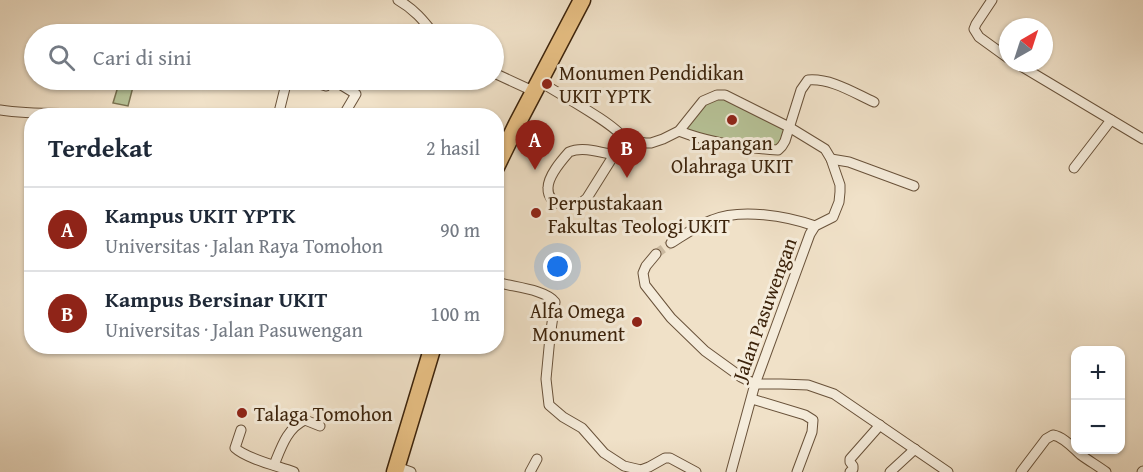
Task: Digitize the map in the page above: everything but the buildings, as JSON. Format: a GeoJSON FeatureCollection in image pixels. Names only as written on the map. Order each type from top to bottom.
{"type":"FeatureCollection","features":[{"type":"Feature","properties":{"kind":"highway"},"geometry":{"type":"LineString","coordinates":[[504,148],[582,0]]}},
{"type":"Feature","properties":{"kind":"highway"},"geometry":{"type":"LineString","coordinates":[[401,470],[431,354]]}},
{"type":"Feature","properties":{"kind":"street"},"geometry":{"type":"LineString","coordinates":[[398,0],[410,7],[426,24]]}},
{"type":"Feature","properties":{"kind":"street"},"geometry":{"type":"LineString","coordinates":[[992,0],[975,26],[975,33],[999,51]]}},
{"type":"Feature","properties":{"kind":"street"},"geometry":{"type":"LineString","coordinates":[[1031,72],[1143,139]]}},
{"type":"Feature","properties":{"kind":"street"},"geometry":{"type":"LineString","coordinates":[[504,76],[536,86],[596,116],[618,131],[624,139],[635,142],[651,143],[679,131],[703,101],[717,95],[725,95],[789,127],[825,149],[831,159],[849,162],[914,186]]}},
{"type":"Feature","properties":{"kind":"street"},"geometry":{"type":"LineString","coordinates":[[679,131],[716,142],[778,150],[785,141],[801,90],[808,80],[822,81],[842,87],[874,102]]}},
{"type":"Feature","properties":{"kind":"street"},"geometry":{"type":"LineString","coordinates":[[280,108],[284,90]]}},
{"type":"Feature","properties":{"kind":"street"},"geometry":{"type":"LineString","coordinates":[[348,108],[356,94],[349,90]]}},
{"type":"Feature","properties":{"kind":"street"},"geometry":{"type":"LineString","coordinates":[[0,110],[24,114]]}},
{"type":"Feature","properties":{"kind":"street"},"geometry":{"type":"LineString","coordinates":[[1074,168],[1111,120]]}},
{"type":"Feature","properties":{"kind":"street"},"geometry":{"type":"LineString","coordinates":[[614,155],[585,150],[569,152],[553,174],[549,184],[551,199],[566,206],[576,206],[584,202],[614,155],[624,139]]}},
{"type":"Feature","properties":{"kind":"street","name":"Jalan Pasuwengan"},"geometry":{"type":"LineString","coordinates":[[730,472],[755,384],[810,234],[815,226],[832,217],[839,202],[840,185],[831,159]]}},
{"type":"Feature","properties":{"kind":"street"},"geometry":{"type":"LineString","coordinates":[[671,243],[713,219],[729,216],[775,216],[815,226]]}},
{"type":"Feature","properties":{"kind":"street"},"geometry":{"type":"LineString","coordinates":[[656,254],[643,273],[645,285],[671,318],[705,351],[741,377],[755,384],[808,385],[834,394],[948,472]]}},
{"type":"Feature","properties":{"kind":"street"},"geometry":{"type":"LineString","coordinates":[[504,284],[543,293],[555,302],[546,379],[548,401],[554,410],[582,428],[604,453],[624,466],[641,470],[665,458],[670,458],[696,472]]}},
{"type":"Feature","properties":{"kind":"street"},"geometry":{"type":"LineString","coordinates":[[752,399],[805,415],[813,420],[812,432],[797,472]]}},
{"type":"Feature","properties":{"kind":"street"},"geometry":{"type":"LineString","coordinates":[[274,465],[289,432],[298,423],[305,420],[320,426]]}},
{"type":"Feature","properties":{"kind":"street"},"geometry":{"type":"LineString","coordinates":[[850,472],[853,466],[850,459],[880,425]]}},
{"type":"Feature","properties":{"kind":"street"},"geometry":{"type":"LineString","coordinates":[[241,430],[235,448],[237,451],[294,472]]}},
{"type":"Feature","properties":{"kind":"street"},"geometry":{"type":"LineString","coordinates":[[1021,472],[1046,439],[1053,435],[1057,435],[1106,472]]}},
{"type":"Feature","properties":{"kind":"street"},"geometry":{"type":"LineString","coordinates":[[890,472],[915,449]]}},
{"type":"Feature","properties":{"kind":"street"},"geometry":{"type":"LineString","coordinates":[[531,472],[537,459]]}},
{"type":"Feature","properties":{"kind":"green space"},"geometry":{"type":"Polygon","coordinates":[[[117,90],[132,90],[128,106],[113,103],[117,90]]]}},
{"type":"Feature","properties":{"kind":"green space","name":"Lapangan Olahraga UKIT"},"geometry":{"type":"Polygon","coordinates":[[[717,95],[789,127],[778,150],[679,131],[699,105],[717,95]]]}},
{"type":"Feature","properties":{"kind":"tunnel"},"geometry":{"type":"LineString","coordinates":[[656,254],[671,243]]}},
{"type":"Feature","properties":{"kind":"place","name":"Monumen Pendidikan UKIT YPTK"},"geometry":{"type":"Point","coordinates":[547,84]}},
{"type":"Feature","properties":{"kind":"place","name":"Lapangan Olahraga UKIT"},"geometry":{"type":"Point","coordinates":[732,120]}},
{"type":"Feature","properties":{"kind":"place","name":"Kampus UKIT YPTK"},"geometry":{"type":"Point","coordinates":[535,170]}},
{"type":"Feature","properties":{"kind":"place","name":"Kampus Bersinar UKIT"},"geometry":{"type":"Point","coordinates":[627,178]}},
{"type":"Feature","properties":{"kind":"place","name":"Perpustakaan Fakultas Teologi UKIT"},"geometry":{"type":"Point","coordinates":[536,213]}},
{"type":"Feature","properties":{"kind":"place","name":"Alfa Omega Monument"},"geometry":{"type":"Point","coordinates":[637,322]}},
{"type":"Feature","properties":{"kind":"place","name":"Talaga Tomohon"},"geometry":{"type":"Point","coordinates":[242,413]}}]}
